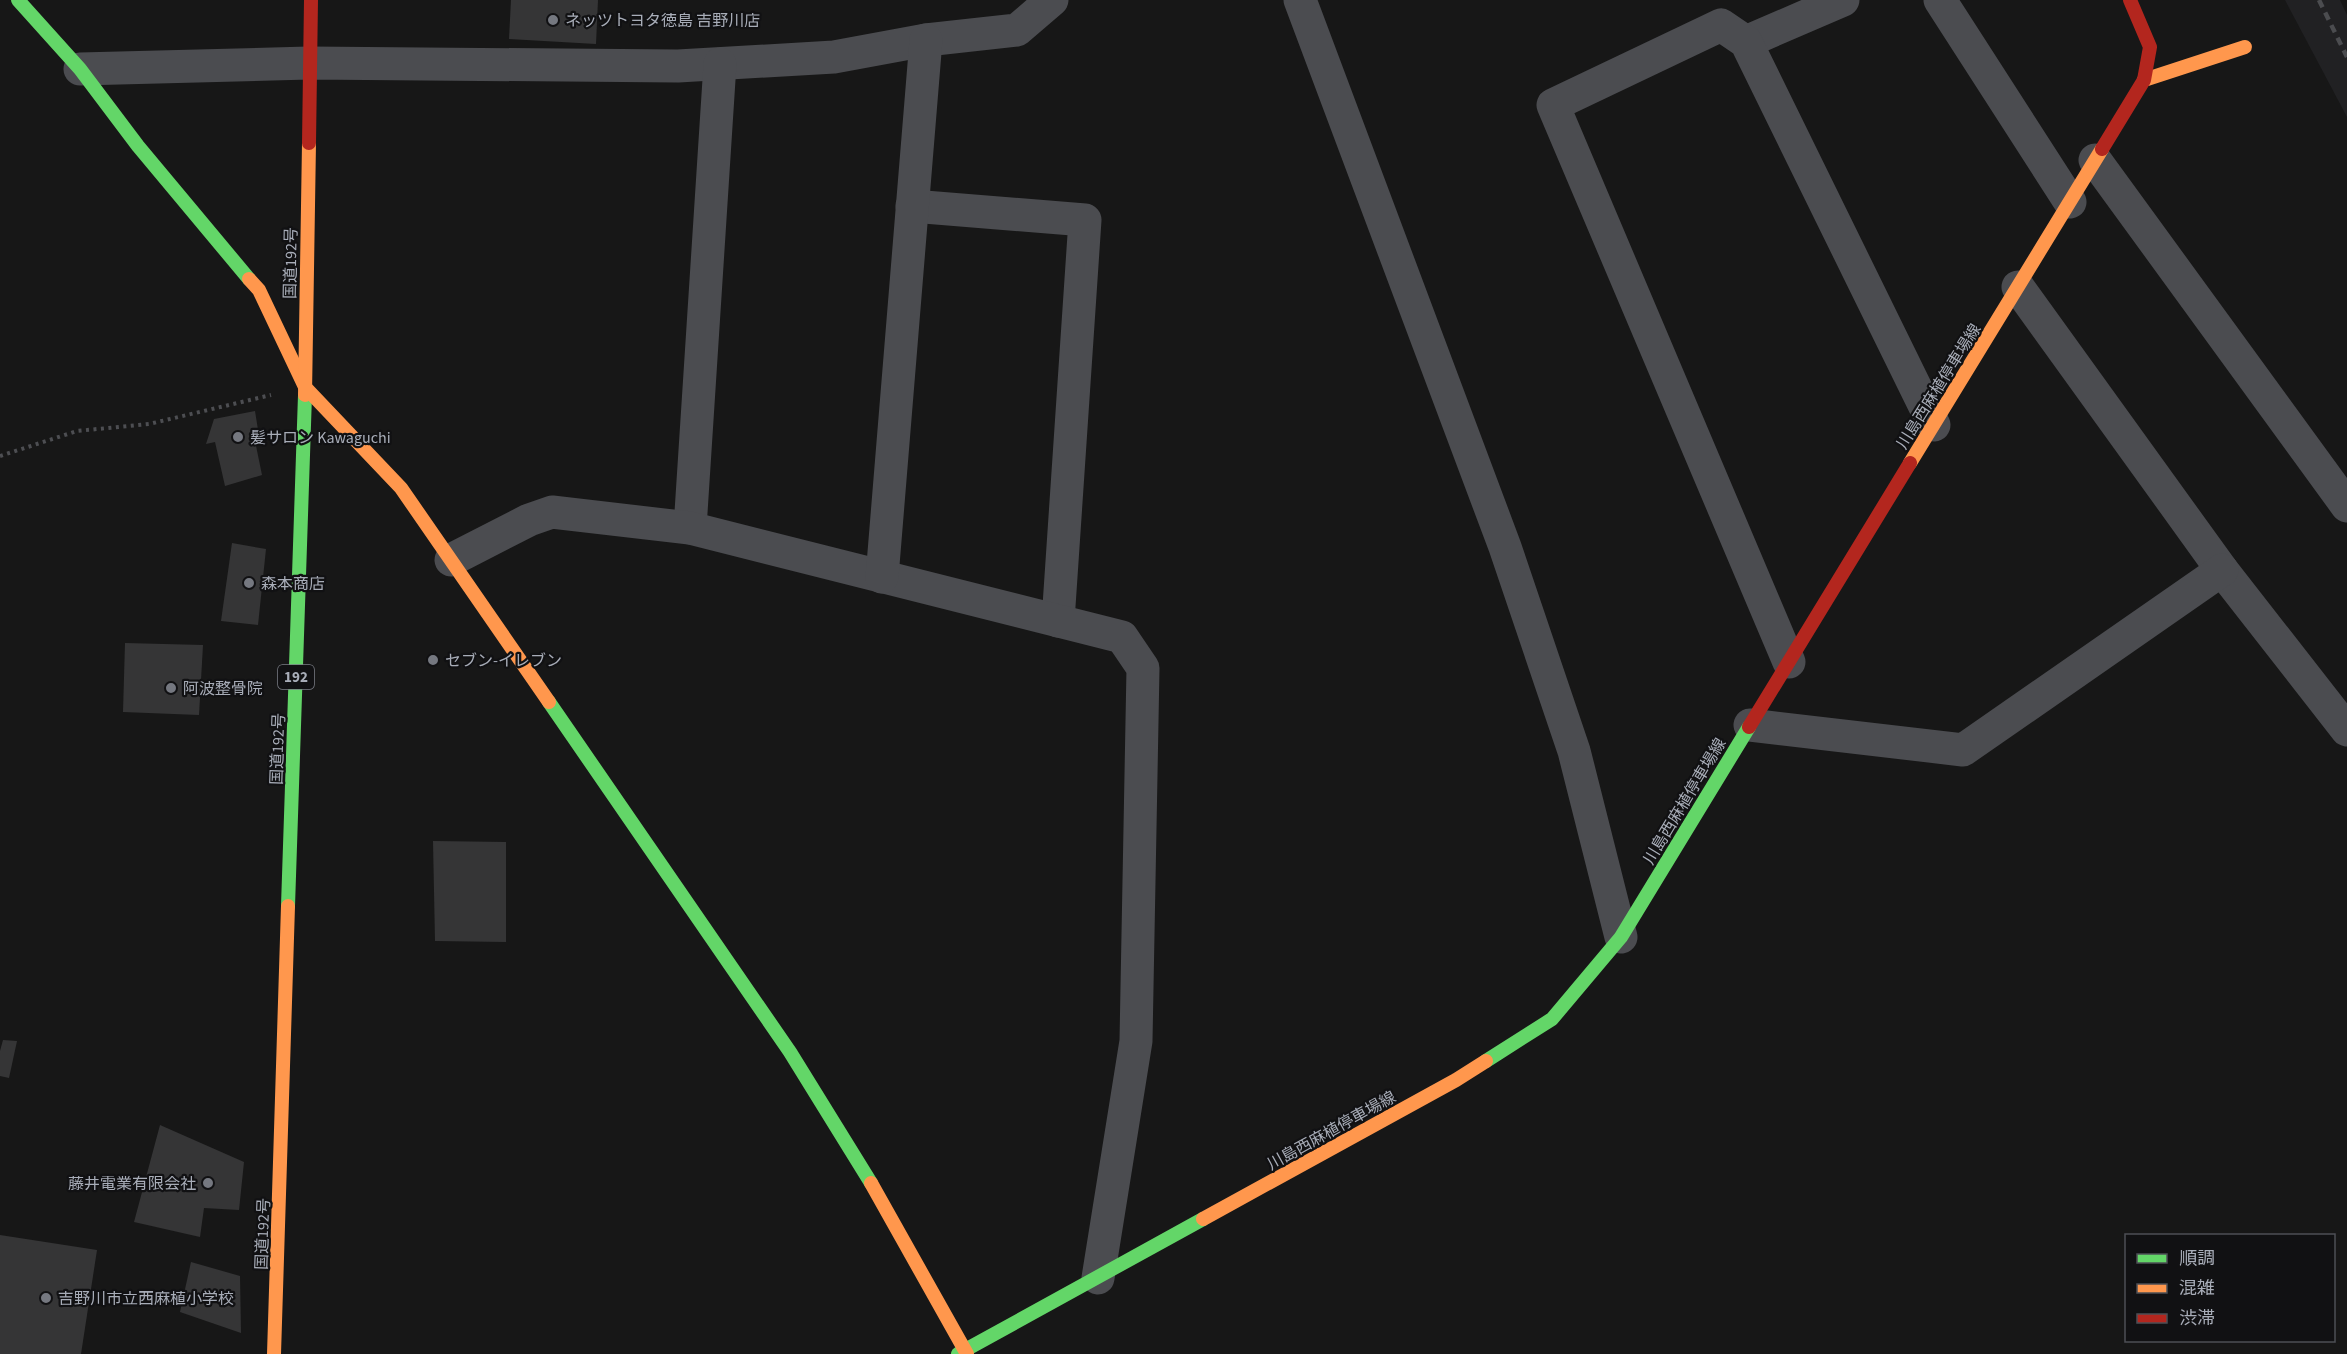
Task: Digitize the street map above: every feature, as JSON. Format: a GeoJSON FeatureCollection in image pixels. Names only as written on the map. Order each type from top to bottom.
{"type":"FeatureCollection","features":[{"type":"Feature","properties":{"kind":"main road"},"geometry":{"type":"LineString","coordinates":[[18,0],[80,69],[138,146],[259,290],[305,387],[401,488],[790,1052],[864,1170],[963,1353]]}},
{"type":"Feature","properties":{"kind":"main road","name":"国道192号"},"geometry":{"type":"LineString","coordinates":[[274,1354],[305,387],[311,0]]}},
{"type":"Feature","properties":{"kind":"main road","name":"川島西麻植停車場線"},"geometry":{"type":"LineString","coordinates":[[963,1353],[1456,1080],[1552,1020],[1621,937],[2144,80],[2150,47],[2130,0]]}},
{"type":"Feature","properties":{"kind":"main road"},"geometry":{"type":"LineString","coordinates":[[2144,80],[2245,47]]}},
{"type":"Feature","properties":{"kind":"street"},"geometry":{"type":"LineString","coordinates":[[80,69],[309,63],[666,66],[834,57],[926,40],[1017,30],[1052,0]]}},
{"type":"Feature","properties":{"kind":"street"},"geometry":{"type":"LineString","coordinates":[[1300,0],[1516,581],[1574,751],[1621,937]]}},
{"type":"Feature","properties":{"kind":"street"},"geometry":{"type":"LineString","coordinates":[[1746,42],[1843,0]]}},
{"type":"Feature","properties":{"kind":"street"},"geometry":{"type":"LineString","coordinates":[[1940,0],[2070,202]]}},
{"type":"Feature","properties":{"kind":"street"},"geometry":{"type":"LineString","coordinates":[[1789,662],[1553,105],[1721,26],[1746,42],[1934,424]]}},
{"type":"Feature","properties":{"kind":"street"},"geometry":{"type":"LineString","coordinates":[[882,577],[926,40]]}},
{"type":"Feature","properties":{"kind":"street"},"geometry":{"type":"LineString","coordinates":[[690,528],[720,64]]}},
{"type":"Feature","properties":{"kind":"street"},"geometry":{"type":"LineString","coordinates":[[2096,160],[2347,506]]}},
{"type":"Feature","properties":{"kind":"street"},"geometry":{"type":"LineString","coordinates":[[912,206],[1085,220],[1058,621]]}},
{"type":"Feature","properties":{"kind":"street"},"geometry":{"type":"LineString","coordinates":[[2018,287],[2222,570],[2347,730]]}},
{"type":"Feature","properties":{"kind":"street"},"geometry":{"type":"LineString","coordinates":[[451,560],[528,520],[552,512],[690,528],[1122,637],[1143,668],[1136,1041],[1098,1278]]}},
{"type":"Feature","properties":{"kind":"street"},"geometry":{"type":"LineString","coordinates":[[1750,724],[1963,750],[2222,570]]}},
{"type":"Feature","properties":{"kind":"path"},"geometry":{"type":"LineString","coordinates":[[0,456],[77,431],[149,424],[305,387]]}},
{"type":"Feature","properties":{"kind":"shaded area"},"geometry":{"type":"Polygon","coordinates":[[[2285,0],[2340,0],[2347,15],[2347,117],[2285,0]]]}},
{"type":"Feature","properties":{"kind":"building","name":"ネッツトヨタ徳島 吉野川店"},"geometry":{"type":"Polygon","coordinates":[[[511,0],[598,0],[596,44],[509,39],[511,0]]]}},
{"type":"Feature","properties":{"kind":"building"},"geometry":{"type":"Polygon","coordinates":[[[255,411],[259,436],[254,436],[262,475],[225,486],[215,442],[206,444],[214,419],[255,411]]]}},
{"type":"Feature","properties":{"kind":"building"},"geometry":{"type":"Polygon","coordinates":[[[232,543],[266,549],[258,625],[221,621],[232,543]]]}},
{"type":"Feature","properties":{"kind":"building"},"geometry":{"type":"Polygon","coordinates":[[[125,643],[203,645],[199,715],[123,712],[125,643]]]}},
{"type":"Feature","properties":{"kind":"building"},"geometry":{"type":"Polygon","coordinates":[[[433,841],[506,842],[506,942],[435,941],[433,841]]]}},
{"type":"Feature","properties":{"kind":"building"},"geometry":{"type":"Polygon","coordinates":[[[3,1040],[17,1041],[9,1078],[0,1076],[0,1051],[3,1040]]]}},
{"type":"Feature","properties":{"kind":"building"},"geometry":{"type":"Polygon","coordinates":[[[160,1125],[244,1162],[239,1210],[204,1208],[200,1237],[134,1222],[160,1125]]]}},
{"type":"Feature","properties":{"kind":"building","name":"吉野川市立西麻植小学校"},"geometry":{"type":"Polygon","coordinates":[[[0,1235],[97,1250],[81,1354],[0,1354],[0,1235]]]}},
{"type":"Feature","properties":{"kind":"building"},"geometry":{"type":"Polygon","coordinates":[[[191,1262],[240,1276],[241,1333],[180,1312],[191,1262]]]}},
{"type":"Feature","properties":{"kind":"railway"},"geometry":{"type":"LineString","coordinates":[[2319,0],[2347,57]]}},
{"type":"Feature","properties":{"kind":"traffic: fast"},"geometry":{"type":"LineString","coordinates":[[18,0],[80,69],[138,146],[249,279]]}},
{"type":"Feature","properties":{"kind":"traffic: fast"},"geometry":{"type":"LineString","coordinates":[[288,906],[305,395]]}},
{"type":"Feature","properties":{"kind":"traffic: fast"},"geometry":{"type":"LineString","coordinates":[[549,702],[790,1052],[871,1183]]}},
{"type":"Feature","properties":{"kind":"traffic: fast"},"geometry":{"type":"LineString","coordinates":[[1486,1061],[1552,1019],[1621,937],[1749,727]]}},
{"type":"Feature","properties":{"kind":"traffic: fast"},"geometry":{"type":"LineString","coordinates":[[958,1354],[1203,1219]]}},
{"type":"Feature","properties":{"kind":"traffic: slow"},"geometry":{"type":"LineString","coordinates":[[2144,80],[2245,47]]}},
{"type":"Feature","properties":{"kind":"traffic: slow"},"geometry":{"type":"LineString","coordinates":[[305,395],[309,143]]}},
{"type":"Feature","properties":{"kind":"traffic: slow"},"geometry":{"type":"LineString","coordinates":[[1910,463],[2102,149]]}},
{"type":"Feature","properties":{"kind":"traffic: slow"},"geometry":{"type":"LineString","coordinates":[[249,279],[259,290],[305,387],[401,488],[549,702]]}},
{"type":"Feature","properties":{"kind":"traffic: slow"},"geometry":{"type":"LineString","coordinates":[[274,1354],[288,906]]}},
{"type":"Feature","properties":{"kind":"traffic: slow"},"geometry":{"type":"LineString","coordinates":[[1203,1219],[1456,1080],[1486,1061]]}},
{"type":"Feature","properties":{"kind":"traffic: slow"},"geometry":{"type":"LineString","coordinates":[[871,1183],[967,1354]]}},
{"type":"Feature","properties":{"kind":"traffic: jam"},"geometry":{"type":"LineString","coordinates":[[309,143],[311,0]]}},
{"type":"Feature","properties":{"kind":"traffic: jam"},"geometry":{"type":"LineString","coordinates":[[2102,149],[2144,80],[2150,47],[2130,0]]}},
{"type":"Feature","properties":{"kind":"traffic: jam"},"geometry":{"type":"LineString","coordinates":[[1749,727],[1910,463]]}},
{"type":"Feature","properties":{"kind":"place","name":"ネッツトヨタ徳島 吉野川店"},"geometry":{"type":"Point","coordinates":[553,20]}},
{"type":"Feature","properties":{"kind":"place","name":"髪サロン Kawaguchi"},"geometry":{"type":"Point","coordinates":[238,437]}},
{"type":"Feature","properties":{"kind":"place","name":"森本商店"},"geometry":{"type":"Point","coordinates":[249,583]}},
{"type":"Feature","properties":{"kind":"place","name":"セブン-イレブン"},"geometry":{"type":"Point","coordinates":[433,660]}},
{"type":"Feature","properties":{"kind":"place","name":"阿波整骨院"},"geometry":{"type":"Point","coordinates":[171,688]}},
{"type":"Feature","properties":{"kind":"place","name":"藤井電業有限会社"},"geometry":{"type":"Point","coordinates":[208,1183]}},
{"type":"Feature","properties":{"kind":"place","name":"吉野川市立西麻植小学校"},"geometry":{"type":"Point","coordinates":[46,1298]}}]}
